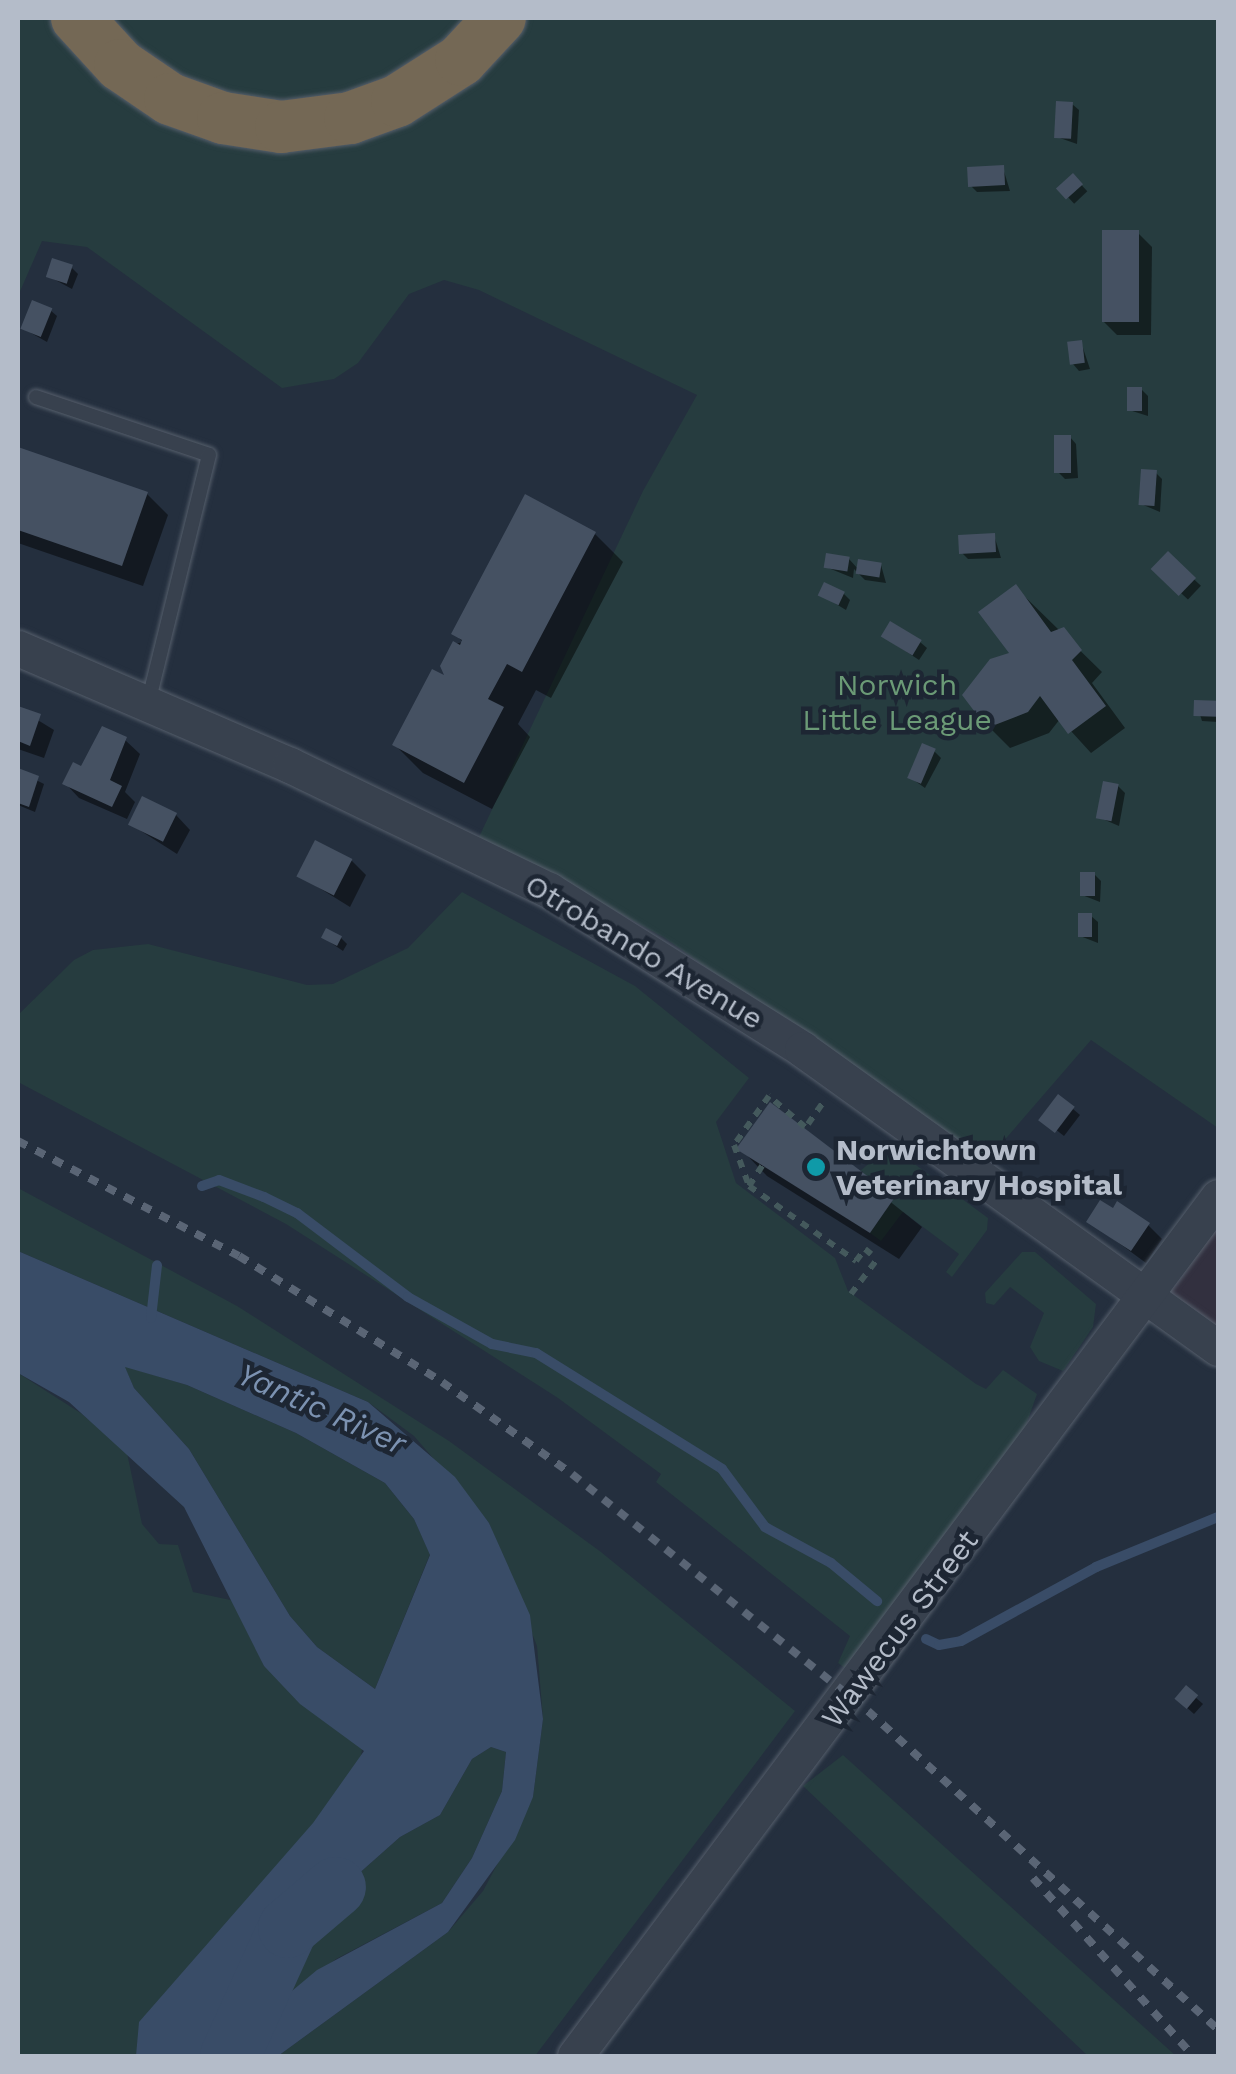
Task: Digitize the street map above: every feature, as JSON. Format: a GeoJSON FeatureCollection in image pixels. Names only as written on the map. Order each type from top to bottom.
{"type":"FeatureCollection","features":[{"type":"Feature","properties":{"kind":"highway"},"geometry":{"type":"LineString","coordinates":[[77,18],[120,65],[170,99],[242,122],[302,126],[371,112],[422,88],[461,60],[500,18]]}},
{"type":"Feature","properties":{"kind":"street","name":"Otrobando Avenue"},"geometry":{"type":"LineString","coordinates":[[18,648],[549,890],[802,1049],[1218,1348]]}},
{"type":"Feature","properties":{"kind":"street","name":"Wawecus Street"},"geometry":{"type":"LineString","coordinates":[[575,2056],[856,1688],[1218,1196]]}},
{"type":"Feature","properties":{"kind":"lane"},"geometry":{"type":"LineString","coordinates":[[36,397],[208,455],[148,704]]}},
{"type":"Feature","properties":{"kind":"path"},"geometry":{"type":"LineString","coordinates":[[825,1100],[806,1126],[769,1096],[734,1146],[749,1186],[856,1262],[865,1249],[874,1256],[852,1294]]}},
{"type":"Feature","properties":{"kind":"path"},"geometry":{"type":"LineString","coordinates":[[749,1186],[762,1166]]}},
{"type":"Feature","properties":{"kind":"shaded area"},"geometry":{"type":"Polygon","coordinates":[[[1218,1202],[1218,1348],[1144,1293],[1218,1202]]]}},
{"type":"Feature","properties":{"kind":"green space","name":"Norwich Little League"},"geometry":{"type":"Polygon","coordinates":[[[18,18],[59,18],[259,140],[523,18],[1218,18],[1218,1128],[1091,1040],[982,1166],[665,938],[479,837],[643,491],[697,395],[479,290],[444,280],[409,294],[358,363],[334,379],[282,388],[87,247],[42,241],[18,296],[18,18]]]}},
{"type":"Feature","properties":{"kind":"green space"},"geometry":{"type":"Polygon","coordinates":[[[105,18],[470,18],[448,46],[398,79],[289,106],[192,85],[127,46],[105,18]]]}},
{"type":"Feature","properties":{"kind":"green space"},"geometry":{"type":"Polygon","coordinates":[[[462,892],[635,986],[749,1078],[716,1122],[736,1183],[835,1258],[848,1291],[976,1384],[986,1389],[1003,1370],[1037,1394],[1025,1428],[854,1675],[838,1663],[850,1636],[656,1482],[661,1474],[558,1398],[286,1224],[18,1082],[18,1015],[74,960],[93,950],[148,944],[307,985],[333,984],[408,948],[462,892]]]}},
{"type":"Feature","properties":{"kind":"green space"},"geometry":{"type":"Polygon","coordinates":[[[890,1146],[988,1218],[987,1230],[952,1277],[946,1272],[959,1254],[903,1212],[881,1241],[870,1233],[895,1197],[860,1171],[890,1146]]]}},
{"type":"Feature","properties":{"kind":"green space"},"geometry":{"type":"Polygon","coordinates":[[[18,1188],[237,1306],[449,1441],[601,1552],[795,1711],[535,2056],[278,2056],[448,1932],[483,1891],[533,1797],[543,1719],[537,1646],[489,1523],[414,1436],[368,1402],[18,1251],[18,1188]]]}},
{"type":"Feature","properties":{"kind":"green space"},"geometry":{"type":"Polygon","coordinates":[[[1022,1252],[1035,1252],[1096,1304],[1093,1327],[1063,1371],[1039,1361],[1030,1347],[1044,1313],[1010,1287],[994,1305],[986,1303],[985,1293],[1022,1252]]]}},
{"type":"Feature","properties":{"kind":"green space"},"geometry":{"type":"Polygon","coordinates":[[[124,1366],[187,1385],[296,1433],[385,1483],[414,1519],[430,1554],[375,1689],[317,1647],[290,1616],[189,1449],[134,1388],[124,1366]]]}},
{"type":"Feature","properties":{"kind":"green space"},"geometry":{"type":"Polygon","coordinates":[[[18,1373],[82,1414],[127,1453],[142,1524],[159,1544],[178,1545],[193,1592],[235,1601],[264,1666],[362,1749],[358,1777],[138,2056],[18,2056],[18,1373]]]}},
{"type":"Feature","properties":{"kind":"green space"},"geometry":{"type":"Polygon","coordinates":[[[491,1747],[506,1752],[502,1791],[472,1858],[442,1903],[336,1959],[268,2011],[260,1998],[264,1975],[284,1940],[400,1837],[440,1815],[472,1759],[491,1747]]]}},
{"type":"Feature","properties":{"kind":"green space"},"geometry":{"type":"Polygon","coordinates":[[[843,1755],[1176,2056],[1088,2056],[803,1786],[843,1755]]]}},
{"type":"Feature","properties":{"kind":"water"},"geometry":{"type":"Polygon","coordinates":[[[18,1251],[368,1402],[455,1477],[489,1523],[530,1615],[543,1719],[533,1797],[515,1840],[448,1932],[278,2056],[136,2056],[139,2022],[313,1823],[364,1751],[300,1704],[264,1666],[184,1507],[69,1402],[18,1373],[18,1251]],[[125,1367],[134,1388],[189,1449],[290,1616],[317,1647],[375,1689],[430,1555],[414,1519],[385,1483],[296,1433],[187,1385],[125,1367]],[[491,1747],[472,1759],[440,1815],[400,1837],[284,1940],[264,1975],[260,1998],[268,2011],[317,1970],[442,1903],[472,1858],[502,1791],[506,1752],[491,1747]]]}},
{"type":"Feature","properties":{"kind":"building"},"geometry":{"type":"Polygon","coordinates":[[[1056,101],[1073,102],[1071,139],[1054,138],[1056,101]]]}},
{"type":"Feature","properties":{"kind":"building"},"geometry":{"type":"Polygon","coordinates":[[[1004,165],[1005,185],[968,187],[967,167],[1004,165]]]}},
{"type":"Feature","properties":{"kind":"building"},"geometry":{"type":"Polygon","coordinates":[[[1073,173],[1083,184],[1066,200],[1056,188],[1073,173]]]}},
{"type":"Feature","properties":{"kind":"building"},"geometry":{"type":"Polygon","coordinates":[[[1102,230],[1139,230],[1139,322],[1102,322],[1102,230]]]}},
{"type":"Feature","properties":{"kind":"building"},"geometry":{"type":"Polygon","coordinates":[[[52,258],[73,265],[67,284],[46,277],[52,258]]]}},
{"type":"Feature","properties":{"kind":"building"},"geometry":{"type":"Polygon","coordinates":[[[32,300],[52,308],[41,337],[20,329],[32,300]]]}},
{"type":"Feature","properties":{"kind":"building"},"geometry":{"type":"Polygon","coordinates":[[[1082,340],[1085,363],[1070,365],[1067,342],[1082,340]]]}},
{"type":"Feature","properties":{"kind":"building"},"geometry":{"type":"Polygon","coordinates":[[[1127,387],[1142,387],[1142,411],[1127,411],[1127,387]]]}},
{"type":"Feature","properties":{"kind":"building"},"geometry":{"type":"Polygon","coordinates":[[[1054,435],[1071,435],[1071,473],[1054,473],[1054,435]]]}},
{"type":"Feature","properties":{"kind":"building"},"geometry":{"type":"Polygon","coordinates":[[[18,447],[148,492],[122,566],[18,530],[18,447]]]}},
{"type":"Feature","properties":{"kind":"building"},"geometry":{"type":"Polygon","coordinates":[[[1141,469],[1157,470],[1154,506],[1138,505],[1141,469]]]}},
{"type":"Feature","properties":{"kind":"building"},"geometry":{"type":"Polygon","coordinates":[[[525,494],[596,532],[522,672],[507,664],[488,699],[504,707],[464,783],[392,745],[432,669],[444,675],[440,666],[453,641],[460,645],[462,640],[451,634],[525,494]]]}},
{"type":"Feature","properties":{"kind":"building"},"geometry":{"type":"Polygon","coordinates":[[[995,533],[996,552],[959,554],[958,535],[995,533]]]}},
{"type":"Feature","properties":{"kind":"building"},"geometry":{"type":"Polygon","coordinates":[[[1168,551],[1196,578],[1179,596],[1151,569],[1168,551]]]}},
{"type":"Feature","properties":{"kind":"building"},"geometry":{"type":"Polygon","coordinates":[[[826,553],[850,557],[847,572],[824,568],[826,553]]]}},
{"type":"Feature","properties":{"kind":"building"},"geometry":{"type":"Polygon","coordinates":[[[858,559],[882,563],[879,578],[856,574],[858,559]]]}},
{"type":"Feature","properties":{"kind":"building"},"geometry":{"type":"Polygon","coordinates":[[[824,582],[845,592],[839,605],[818,596],[824,582]]]}},
{"type":"Feature","properties":{"kind":"building"},"geometry":{"type":"Polygon","coordinates":[[[1016,584],[1051,632],[1064,627],[1082,650],[1072,660],[1106,706],[1068,734],[1040,696],[1028,712],[987,728],[962,695],[990,659],[1009,653],[978,612],[1016,584]]]}},
{"type":"Feature","properties":{"kind":"building"},"geometry":{"type":"Polygon","coordinates":[[[890,621],[922,640],[912,655],[881,636],[890,621]]]}},
{"type":"Feature","properties":{"kind":"building"},"geometry":{"type":"Polygon","coordinates":[[[1194,700],[1218,701],[1217,717],[1193,716],[1194,700]]]}},
{"type":"Feature","properties":{"kind":"building"},"geometry":{"type":"Polygon","coordinates":[[[18,706],[41,714],[30,746],[18,741],[18,706]]]}},
{"type":"Feature","properties":{"kind":"building"},"geometry":{"type":"Polygon","coordinates":[[[102,726],[127,737],[110,780],[122,786],[112,807],[62,784],[73,762],[81,766],[102,726]]]}},
{"type":"Feature","properties":{"kind":"building"},"geometry":{"type":"Polygon","coordinates":[[[922,743],[936,749],[921,784],[907,778],[922,743]]]}},
{"type":"Feature","properties":{"kind":"building"},"geometry":{"type":"Polygon","coordinates":[[[18,768],[39,776],[29,807],[18,803],[18,768]]]}},
{"type":"Feature","properties":{"kind":"building"},"geometry":{"type":"Polygon","coordinates":[[[1103,781],[1119,784],[1111,821],[1096,818],[1103,781]]]}},
{"type":"Feature","properties":{"kind":"building"},"geometry":{"type":"Polygon","coordinates":[[[142,796],[177,813],[163,842],[128,825],[142,796]]]}},
{"type":"Feature","properties":{"kind":"building"},"geometry":{"type":"Polygon","coordinates":[[[315,840],[352,859],[334,896],[296,877],[315,840]]]}},
{"type":"Feature","properties":{"kind":"building"},"geometry":{"type":"Polygon","coordinates":[[[1080,872],[1095,872],[1095,896],[1080,896],[1080,872]]]}},
{"type":"Feature","properties":{"kind":"building"},"geometry":{"type":"Polygon","coordinates":[[[1078,913],[1092,913],[1092,937],[1078,937],[1078,913]]]}},
{"type":"Feature","properties":{"kind":"building"},"geometry":{"type":"Polygon","coordinates":[[[326,928],[342,936],[337,946],[321,938],[326,928]]]}},
{"type":"Feature","properties":{"kind":"building"},"geometry":{"type":"Polygon","coordinates":[[[1058,1094],[1075,1107],[1055,1133],[1038,1120],[1058,1094]]]}},
{"type":"Feature","properties":{"kind":"building","name":"Norwichtown Veterinary Hospital"},"geometry":{"type":"Polygon","coordinates":[[[770,1102],[895,1197],[870,1233],[736,1149],[770,1102]]]}},
{"type":"Feature","properties":{"kind":"building"},"geometry":{"type":"Polygon","coordinates":[[[1100,1200],[1113,1208],[1117,1201],[1150,1223],[1131,1251],[1086,1222],[1100,1200]]]}},
{"type":"Feature","properties":{"kind":"building"},"geometry":{"type":"Polygon","coordinates":[[[1186,1685],[1198,1695],[1187,1709],[1174,1699],[1186,1685]]]}},
{"type":"Feature","properties":{"kind":"waterway"},"geometry":{"type":"LineString","coordinates":[[202,1186],[219,1180],[297,1213],[408,1297],[492,1344],[536,1353],[722,1469],[765,1527],[831,1563],[877,1601]]}},
{"type":"Feature","properties":{"kind":"waterway"},"geometry":{"type":"LineString","coordinates":[[151,1318],[157,1265]]}},
{"type":"Feature","properties":{"kind":"waterway"},"geometry":{"type":"LineString","coordinates":[[926,1639],[939,1645],[961,1641],[1096,1567],[1218,1517]]}},
{"type":"Feature","properties":{"kind":"waterway","name":"Yantic River"},"geometry":{"type":"LineString","coordinates":[[230,2056],[288,1928],[336,1887]]}},
{"type":"Feature","properties":{"kind":"railway"},"geometry":{"type":"LineString","coordinates":[[18,1141],[239,1256],[442,1382],[572,1474],[868,1711],[1218,2030]]}},
{"type":"Feature","properties":{"kind":"railway"},"geometry":{"type":"LineString","coordinates":[[1033,1878],[1193,2056]]}},
{"type":"Feature","properties":{"kind":"place","name":"Norwichtown Veterinary Hospital"},"geometry":{"type":"Point","coordinates":[816,1167]}}]}
